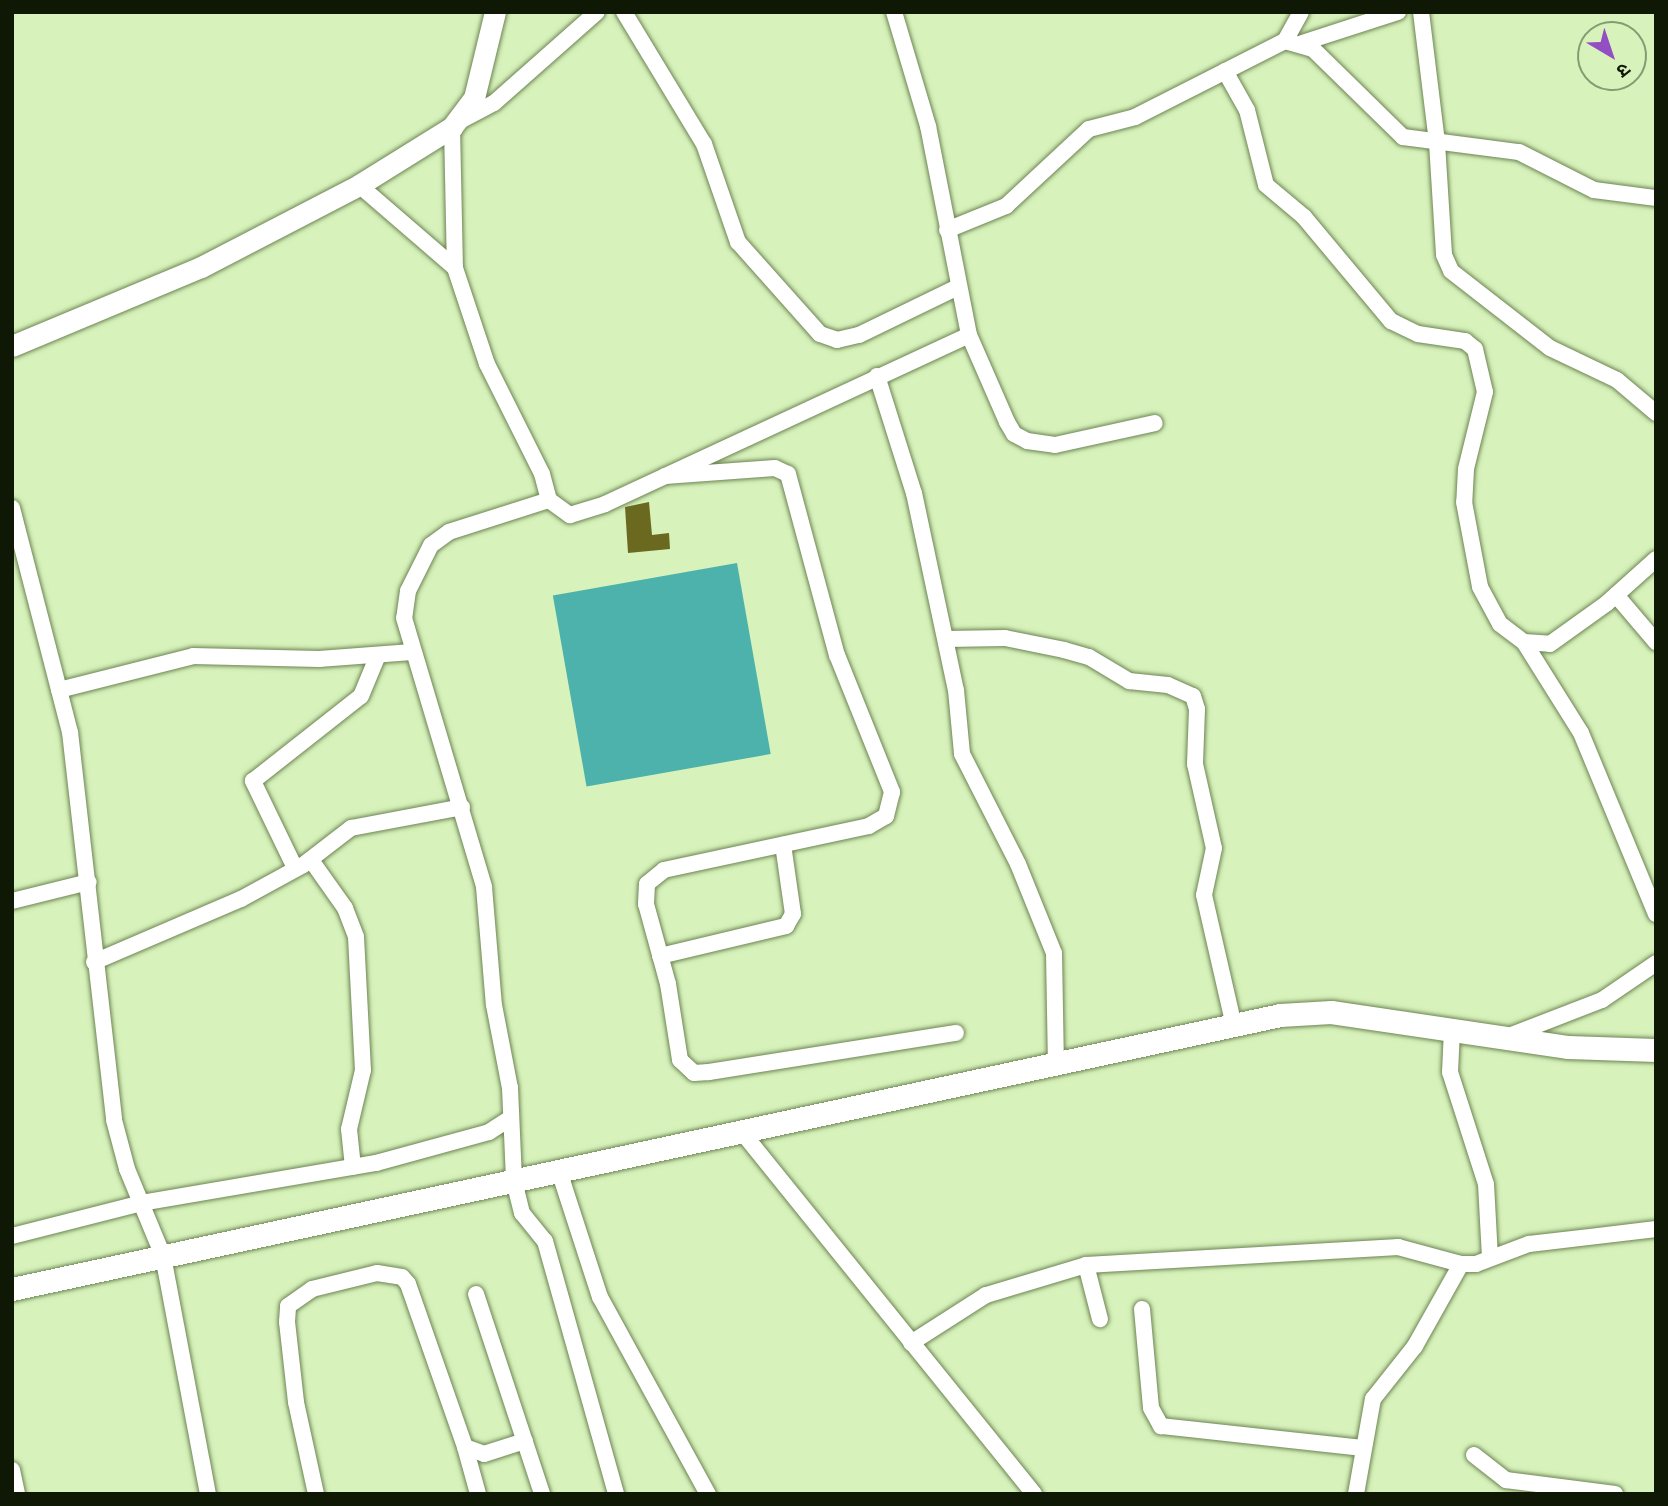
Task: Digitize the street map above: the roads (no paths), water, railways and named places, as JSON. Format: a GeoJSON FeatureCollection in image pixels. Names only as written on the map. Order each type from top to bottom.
{"type":"FeatureCollection","features":[{"type":"Feature","properties":{"kind":"main road"},"geometry":{"type":"LineString","coordinates":[[12,1289],[1234,1026],[1331,1012],[1568,1047],[1656,1050]]}},
{"type":"Feature","properties":{"kind":"street"},"geometry":{"type":"LineString","coordinates":[[427,142],[461,95],[481,12]]}},
{"type":"Feature","properties":{"kind":"street"},"geometry":{"type":"LineString","coordinates":[[495,12],[474,98],[456,124],[455,268],[487,364],[542,474],[549,500],[561,512],[580,515],[969,335]]}},
{"type":"Feature","properties":{"kind":"street"},"geometry":{"type":"LineString","coordinates":[[12,346],[201,267],[359,185],[494,103],[597,12]]}},
{"type":"Feature","properties":{"kind":"street"},"geometry":{"type":"LineString","coordinates":[[624,12],[704,144],[738,242],[820,334],[837,340],[859,335],[958,287]]}},
{"type":"Feature","properties":{"kind":"street"},"geometry":{"type":"LineString","coordinates":[[894,12],[928,126],[969,335],[1014,434],[1027,440],[1066,444],[1155,423]]}},
{"type":"Feature","properties":{"kind":"street"},"geometry":{"type":"LineString","coordinates":[[1285,41],[1301,12]]}},
{"type":"Feature","properties":{"kind":"street"},"geometry":{"type":"LineString","coordinates":[[947,230],[1006,206],[1089,129],[1135,117],[1285,41],[1302,43],[1398,12]]}},
{"type":"Feature","properties":{"kind":"street"},"geometry":{"type":"LineString","coordinates":[[1421,12],[1437,142],[1444,255],[1459,280],[1508,311],[1550,348],[1617,380],[1656,413]]}},
{"type":"Feature","properties":{"kind":"street"},"geometry":{"type":"LineString","coordinates":[[1302,43],[1393,131],[1403,137],[1519,152],[1594,190],[1656,198]]}},
{"type":"Feature","properties":{"kind":"street"},"geometry":{"type":"LineString","coordinates":[[1226,71],[1247,110],[1266,185],[1296,209],[1391,321],[1418,334],[1465,341],[1475,349],[1486,393],[1466,469],[1464,502],[1468,541],[1489,608],[1510,634],[1524,642],[1550,644],[1616,595],[1656,559]]}},
{"type":"Feature","properties":{"kind":"street"},"geometry":{"type":"LineString","coordinates":[[359,185],[455,268]]}},
{"type":"Feature","properties":{"kind":"street"},"geometry":{"type":"LineString","coordinates":[[877,376],[914,492],[946,639],[969,773],[1018,864],[1054,953],[1055,1064]]}},
{"type":"Feature","properties":{"kind":"street"},"geometry":{"type":"LineString","coordinates":[[665,476],[775,468],[788,474],[837,655],[890,780],[891,804],[880,822],[655,874],[645,893],[680,1060],[694,1073],[956,1033]]}},
{"type":"Feature","properties":{"kind":"street"},"geometry":{"type":"LineString","coordinates":[[549,500],[449,532],[431,545],[408,591],[404,618],[484,887],[494,1005],[510,1088],[509,1119],[514,1181],[523,1213],[545,1241],[616,1494]]}},
{"type":"Feature","properties":{"kind":"street"},"geometry":{"type":"LineString","coordinates":[[12,508],[59,690],[80,794],[94,962],[114,1120],[141,1203],[163,1256],[208,1494]]}},
{"type":"Feature","properties":{"kind":"street"},"geometry":{"type":"LineString","coordinates":[[1616,595],[1656,642]]}},
{"type":"Feature","properties":{"kind":"street"},"geometry":{"type":"LineString","coordinates":[[946,639],[1005,638],[1064,650],[1089,657],[1129,681],[1175,686],[1193,696],[1197,709],[1195,764],[1214,848],[1204,895],[1234,1026]]}},
{"type":"Feature","properties":{"kind":"street"},"geometry":{"type":"LineString","coordinates":[[1524,642],[1581,733],[1656,914]]}},
{"type":"Feature","properties":{"kind":"street"},"geometry":{"type":"LineString","coordinates":[[59,690],[193,656],[273,660],[412,652]]}},
{"type":"Feature","properties":{"kind":"street"},"geometry":{"type":"LineString","coordinates":[[295,868],[253,781],[361,696],[378,655]]}},
{"type":"Feature","properties":{"kind":"street"},"geometry":{"type":"LineString","coordinates":[[94,962],[184,927],[311,860],[351,828],[462,807]]}},
{"type":"Feature","properties":{"kind":"street"},"geometry":{"type":"LineString","coordinates":[[660,956],[786,926],[793,914],[783,845]]}},
{"type":"Feature","properties":{"kind":"street"},"geometry":{"type":"LineString","coordinates":[[311,860],[345,908],[356,936],[363,1070],[349,1129],[353,1167]]}},
{"type":"Feature","properties":{"kind":"street"},"geometry":{"type":"LineString","coordinates":[[12,901],[89,882]]}},
{"type":"Feature","properties":{"kind":"street"},"geometry":{"type":"LineString","coordinates":[[1504,1037],[1602,1000],[1656,963]]}},
{"type":"Feature","properties":{"kind":"street"},"geometry":{"type":"LineString","coordinates":[[1452,1030],[1450,1072],[1486,1184],[1490,1258]]}},
{"type":"Feature","properties":{"kind":"street"},"geometry":{"type":"LineString","coordinates":[[12,1236],[141,1203],[353,1167],[489,1132],[509,1119]]}},
{"type":"Feature","properties":{"kind":"street"},"geometry":{"type":"LineString","coordinates":[[742,1132],[1034,1494]]}},
{"type":"Feature","properties":{"kind":"street"},"geometry":{"type":"LineString","coordinates":[[559,1171],[600,1297],[708,1494]]}},
{"type":"Feature","properties":{"kind":"street"},"geometry":{"type":"LineString","coordinates":[[911,1343],[986,1295],[1086,1265],[1398,1247],[1461,1264],[1541,1242],[1656,1229]]}},
{"type":"Feature","properties":{"kind":"street"},"geometry":{"type":"LineString","coordinates":[[1356,1494],[1362,1448],[1373,1399],[1415,1346],[1461,1264]]}},
{"type":"Feature","properties":{"kind":"street"},"geometry":{"type":"LineString","coordinates":[[1086,1265],[1100,1319]]}},
{"type":"Feature","properties":{"kind":"street"},"geometry":{"type":"LineString","coordinates":[[316,1494],[296,1402],[287,1322],[288,1306],[312,1289],[377,1273],[401,1277],[408,1284],[465,1447],[478,1494]]}},
{"type":"Feature","properties":{"kind":"street"},"geometry":{"type":"LineString","coordinates":[[476,1294],[542,1494]]}},
{"type":"Feature","properties":{"kind":"street"},"geometry":{"type":"LineString","coordinates":[[1142,1310],[1151,1408],[1161,1426],[1362,1448]]}},
{"type":"Feature","properties":{"kind":"street"},"geometry":{"type":"LineString","coordinates":[[465,1447],[484,1454],[525,1441]]}},
{"type":"Feature","properties":{"kind":"street"},"geometry":{"type":"LineString","coordinates":[[1474,1455],[1506,1480],[1615,1494]]}},
{"type":"Feature","properties":{"kind":"street"},"geometry":{"type":"LineString","coordinates":[[12,1470],[17,1494]]}},
{"type":"Feature","properties":{"kind":"water"},"geometry":{"type":"Polygon","coordinates":[[[737,563],[771,754],[587,787],[553,595],[737,563]]]}}]}
